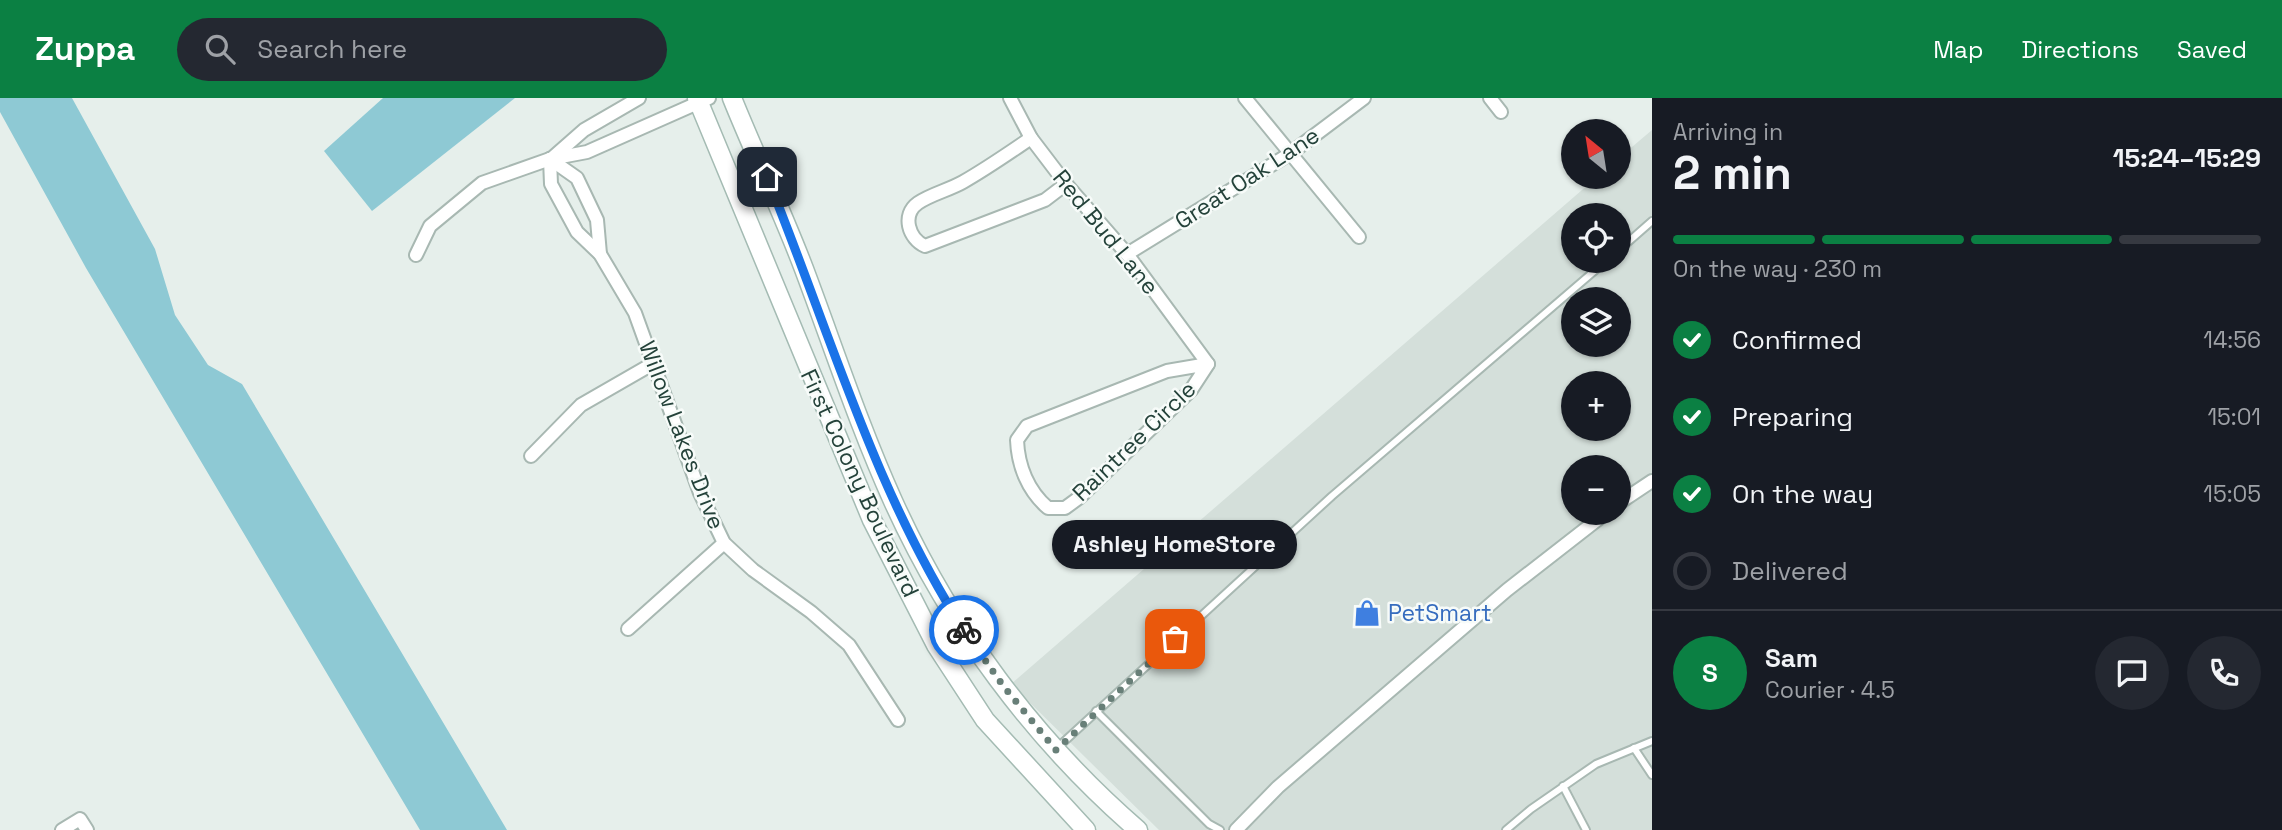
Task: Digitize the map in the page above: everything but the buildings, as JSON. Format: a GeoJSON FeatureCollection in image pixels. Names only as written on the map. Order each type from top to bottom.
{"type":"FeatureCollection","features":[{"type":"Feature","properties":{"kind":"main road","name":"First Colony Boulevard"},"geometry":{"type":"LineString","coordinates":[[732,98],[786,223],[889,491],[932,577],[989,668],[1056,750],[1138,830]]}},
{"type":"Feature","properties":{"kind":"main road","name":"First Colony Boulevard"},"geometry":{"type":"LineString","coordinates":[[701,99],[806,365],[872,520],[936,645],[985,720],[1086,830]]}},
{"type":"Feature","properties":{"kind":"main road"},"geometry":{"type":"LineString","coordinates":[[806,365],[835,352]]}},
{"type":"Feature","properties":{"kind":"main road"},"geometry":{"type":"LineString","coordinates":[[1035,775],[1056,750]]}},
{"type":"Feature","properties":{"kind":"street"},"geometry":{"type":"LineString","coordinates":[[550,159],[584,130],[639,98]]}},
{"type":"Feature","properties":{"kind":"street","name":"Red Bud Lane"},"geometry":{"type":"LineString","coordinates":[[1010,98],[1031,138],[1066,184],[1127,254],[1208,364]]}},
{"type":"Feature","properties":{"kind":"street"},"geometry":{"type":"LineString","coordinates":[[1245,98],[1359,237]]}},
{"type":"Feature","properties":{"kind":"street","name":"Great Oak Lane"},"geometry":{"type":"LineString","coordinates":[[1127,254],[1291,153],[1364,98]]}},
{"type":"Feature","properties":{"kind":"street"},"geometry":{"type":"LineString","coordinates":[[1490,98],[1502,112]]}},
{"type":"Feature","properties":{"kind":"street"},"geometry":{"type":"LineString","coordinates":[[416,255],[430,226],[482,183],[550,159],[587,152],[701,99]]}},
{"type":"Feature","properties":{"kind":"street"},"geometry":{"type":"LineString","coordinates":[[1031,138],[966,180],[917,203],[909,214],[911,236],[925,246],[945,240],[1045,200],[1066,184]]}},
{"type":"Feature","properties":{"kind":"street","name":"Willow Lakes Drive"},"geometry":{"type":"LineString","coordinates":[[550,159],[551,184],[577,232],[600,254],[635,313],[700,493],[724,543],[849,645],[898,720]]}},
{"type":"Feature","properties":{"kind":"street","name":"Willow Lakes Drive"},"geometry":{"type":"LineString","coordinates":[[550,159],[577,178],[597,220],[600,254]]}},
{"type":"Feature","properties":{"kind":"street"},"geometry":{"type":"LineString","coordinates":[[531,456],[581,405],[653,363]]}},
{"type":"Feature","properties":{"kind":"street","name":"Raintree Circle"},"geometry":{"type":"LineString","coordinates":[[1208,364],[1191,390],[1080,497],[1065,508],[1048,509],[1035,497],[1018,460],[1017,440],[1027,426],[1167,371],[1208,364]]}},
{"type":"Feature","properties":{"kind":"street"},"geometry":{"type":"LineString","coordinates":[[1631,495],[1652,481]]}},
{"type":"Feature","properties":{"kind":"street"},"geometry":{"type":"LineString","coordinates":[[1236,830],[1278,787],[1490,605],[1591,525]]}},
{"type":"Feature","properties":{"kind":"street"},"geometry":{"type":"LineString","coordinates":[[628,629],[724,543]]}},
{"type":"Feature","properties":{"kind":"street"},"geometry":{"type":"LineString","coordinates":[[62,830],[84,825]]}},
{"type":"Feature","properties":{"kind":"lane"},"geometry":{"type":"LineString","coordinates":[[1631,239],[1652,221]]}},
{"type":"Feature","properties":{"kind":"lane"},"geometry":{"type":"LineString","coordinates":[[1056,750],[1332,496],[1592,273]]}},
{"type":"Feature","properties":{"kind":"lane"},"geometry":{"type":"LineString","coordinates":[[1096,711],[1209,824],[1220,830]]}},
{"type":"Feature","properties":{"kind":"lane"},"geometry":{"type":"LineString","coordinates":[[1506,830],[1596,764],[1652,741]]}},
{"type":"Feature","properties":{"kind":"lane"},"geometry":{"type":"LineString","coordinates":[[1634,748],[1652,775]]}},
{"type":"Feature","properties":{"kind":"lane"},"geometry":{"type":"LineString","coordinates":[[1563,786],[1586,830]]}},
{"type":"Feature","properties":{"kind":"shaded area"},"geometry":{"type":"Polygon","coordinates":[[[1652,130],[1652,830],[1159,830],[1011,684],[1561,208],[1561,273],[1631,273],[1631,203],[1567,203],[1583,189],[1631,189],[1631,148],[1652,130]]]}},
{"type":"Feature","properties":{"kind":"water"},"geometry":{"type":"Polygon","coordinates":[[[0,98],[72,98],[155,249],[175,315],[208,365],[242,384],[507,830],[420,830],[86,268],[0,112],[0,98]]]}},
{"type":"Feature","properties":{"kind":"water"},"geometry":{"type":"Polygon","coordinates":[[[383,98],[515,98],[372,211],[324,151],[383,98]]]}},
{"type":"Feature","properties":{"kind":"way so far"},"geometry":{"type":"LineString","coordinates":[[964,630],[989,668],[1056,750],[1175,639]]}},
{"type":"Feature","properties":{"kind":"place","name":"PetSmart"},"geometry":{"type":"Point","coordinates":[1367,613]}},
{"type":"Feature","properties":{"kind":"place","name":"Ashley HomeStore"},"geometry":{"type":"Point","coordinates":[1175,639]}},
{"type":"Feature","properties":{"kind":"route"},"geometry":{"type":"LineString","coordinates":[[767,177],[893,502],[926,566],[964,630]]}}]}
